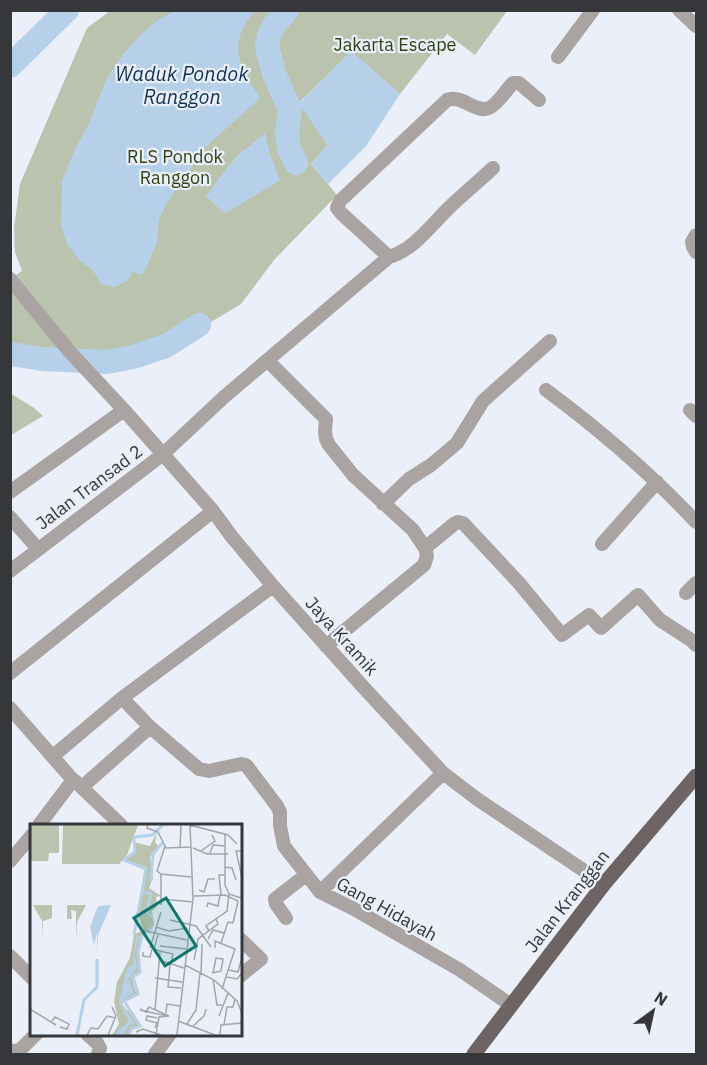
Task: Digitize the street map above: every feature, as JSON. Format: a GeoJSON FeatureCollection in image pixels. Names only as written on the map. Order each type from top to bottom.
{"type":"FeatureCollection","features":[{"type":"Feature","properties":{"kind":"main road","name":"Jalan Kranggan"},"geometry":{"type":"LineString","coordinates":[[474,1054],[604,884],[696,776]]}},
{"type":"Feature","properties":{"kind":"street"},"geometry":{"type":"LineString","coordinates":[[558,57],[593,10]]}},
{"type":"Feature","properties":{"kind":"street"},"geometry":{"type":"LineString","coordinates":[[679,10],[696,26]]}},
{"type":"Feature","properties":{"kind":"street"},"geometry":{"type":"LineString","coordinates":[[388,257],[341,213],[337,208],[340,201],[447,100],[456,98],[478,108],[489,109],[516,82],[539,100]]}},
{"type":"Feature","properties":{"kind":"street","name":"Jalan Transad 2"},"geometry":{"type":"LineString","coordinates":[[10,571],[162,455],[224,398],[388,257],[398,254],[414,243],[453,203],[493,168]]}},
{"type":"Feature","properties":{"kind":"street"},"geometry":{"type":"LineString","coordinates":[[696,235],[692,243],[696,252]]}},
{"type":"Feature","properties":{"kind":"street","name":"Jaya Kramik"},"geometry":{"type":"LineString","coordinates":[[10,279],[69,351],[213,511],[273,586],[443,773],[477,800],[604,884]]}},
{"type":"Feature","properties":{"kind":"street"},"geometry":{"type":"LineString","coordinates":[[383,504],[409,479],[431,465],[457,443],[483,401],[550,341]]}},
{"type":"Feature","properties":{"kind":"street"},"geometry":{"type":"LineString","coordinates":[[268,361],[326,419],[326,439],[352,476],[413,530],[428,556],[424,565],[326,646]]}},
{"type":"Feature","properties":{"kind":"street"},"geometry":{"type":"LineString","coordinates":[[546,390],[585,419],[657,482],[696,522]]}},
{"type":"Feature","properties":{"kind":"street"},"geometry":{"type":"LineString","coordinates":[[10,492],[124,410]]}},
{"type":"Feature","properties":{"kind":"street"},"geometry":{"type":"LineString","coordinates":[[602,544],[657,482]]}},
{"type":"Feature","properties":{"kind":"street"},"geometry":{"type":"LineString","coordinates":[[10,674],[213,511]]}},
{"type":"Feature","properties":{"kind":"street"},"geometry":{"type":"LineString","coordinates":[[10,517],[38,549]]}},
{"type":"Feature","properties":{"kind":"street"},"geometry":{"type":"LineString","coordinates":[[425,548],[458,522],[463,524],[519,583],[562,634],[589,615],[601,628],[638,595],[660,620],[696,645]]}},
{"type":"Feature","properties":{"kind":"street"},"geometry":{"type":"LineString","coordinates":[[686,593],[696,583]]}},
{"type":"Feature","properties":{"kind":"street"},"geometry":{"type":"LineString","coordinates":[[53,756],[122,698],[273,586]]}},
{"type":"Feature","properties":{"kind":"street","name":"Gang Hidayah"},"geometry":{"type":"LineString","coordinates":[[122,698],[150,728],[199,769],[209,771],[246,765],[280,812],[284,846],[320,892],[460,970],[511,1005]]}},
{"type":"Feature","properties":{"kind":"street"},"geometry":{"type":"LineString","coordinates":[[10,708],[78,783],[120,824]]}},
{"type":"Feature","properties":{"kind":"street"},"geometry":{"type":"LineString","coordinates":[[40,824],[78,783],[150,728]]}},
{"type":"Feature","properties":{"kind":"street"},"geometry":{"type":"LineString","coordinates":[[320,892],[443,773]]}},
{"type":"Feature","properties":{"kind":"street"},"geometry":{"type":"LineString","coordinates":[[10,861],[30,837]]}},
{"type":"Feature","properties":{"kind":"street"},"geometry":{"type":"LineString","coordinates":[[286,918],[275,899],[306,875]]}},
{"type":"Feature","properties":{"kind":"street"},"geometry":{"type":"LineString","coordinates":[[242,941],[261,959],[242,974]]}},
{"type":"Feature","properties":{"kind":"street"},"geometry":{"type":"LineString","coordinates":[[10,956],[30,976]]}},
{"type":"Feature","properties":{"kind":"street"},"geometry":{"type":"LineString","coordinates":[[10,1050],[13,1053],[21,1049],[35,1035]]}},
{"type":"Feature","properties":{"kind":"street"},"geometry":{"type":"LineString","coordinates":[[88,1035],[100,1047],[98,1054]]}},
{"type":"Feature","properties":{"kind":"street"},"geometry":{"type":"LineString","coordinates":[[155,1054],[169,1035]]}},
{"type":"Feature","properties":{"kind":"green space","name":"RLS Pondok Ranggon"},"geometry":{"type":"Polygon","coordinates":[[[110,11],[507,11],[475,55],[447,34],[400,94],[351,52],[299,103],[328,145],[311,164],[337,195],[274,260],[241,304],[201,328],[193,319],[155,345],[129,353],[108,357],[11,351],[10,279],[22,271],[15,252],[14,228],[20,184],[87,28],[110,11]]]}},
{"type":"Feature","properties":{"kind":"green space"},"geometry":{"type":"Polygon","coordinates":[[[10,393],[43,416],[11,435],[10,393]]]}},
{"type":"Feature","properties":{"kind":"water","name":"Waduk Pondok Ranggon"},"geometry":{"type":"Polygon","coordinates":[[[176,10],[255,11],[241,32],[239,53],[245,74],[259,95],[259,99],[209,144],[167,203],[159,219],[157,242],[144,273],[141,275],[132,272],[127,281],[115,287],[101,284],[96,275],[81,262],[67,244],[61,225],[62,181],[75,149],[88,126],[106,80],[121,57],[140,35],[158,20],[176,10]]]}},
{"type":"Feature","properties":{"kind":"water"},"geometry":{"type":"Polygon","coordinates":[[[351,51],[400,94],[366,146],[328,184],[311,164],[328,145],[299,104],[351,51]]]}},
{"type":"Feature","properties":{"kind":"water"},"geometry":{"type":"Polygon","coordinates":[[[265,133],[280,180],[225,214],[206,196],[235,158],[265,133]]]}},
{"type":"Feature","properties":{"kind":"waterway"},"geometry":{"type":"LineString","coordinates":[[10,66],[67,10]]}},
{"type":"Feature","properties":{"kind":"waterway"},"geometry":{"type":"LineString","coordinates":[[287,10],[269,35],[267,47],[275,76],[290,109],[287,133],[289,149],[296,163]]}},
{"type":"Feature","properties":{"kind":"waterway"},"geometry":{"type":"LineString","coordinates":[[10,354],[43,359],[107,362],[133,357],[166,346],[199,325]]}},
{"type":"Feature","properties":{"kind":"park label","name":"Jakarta Escape"},"geometry":{"type":"Point","coordinates":[395,44]}}]}
